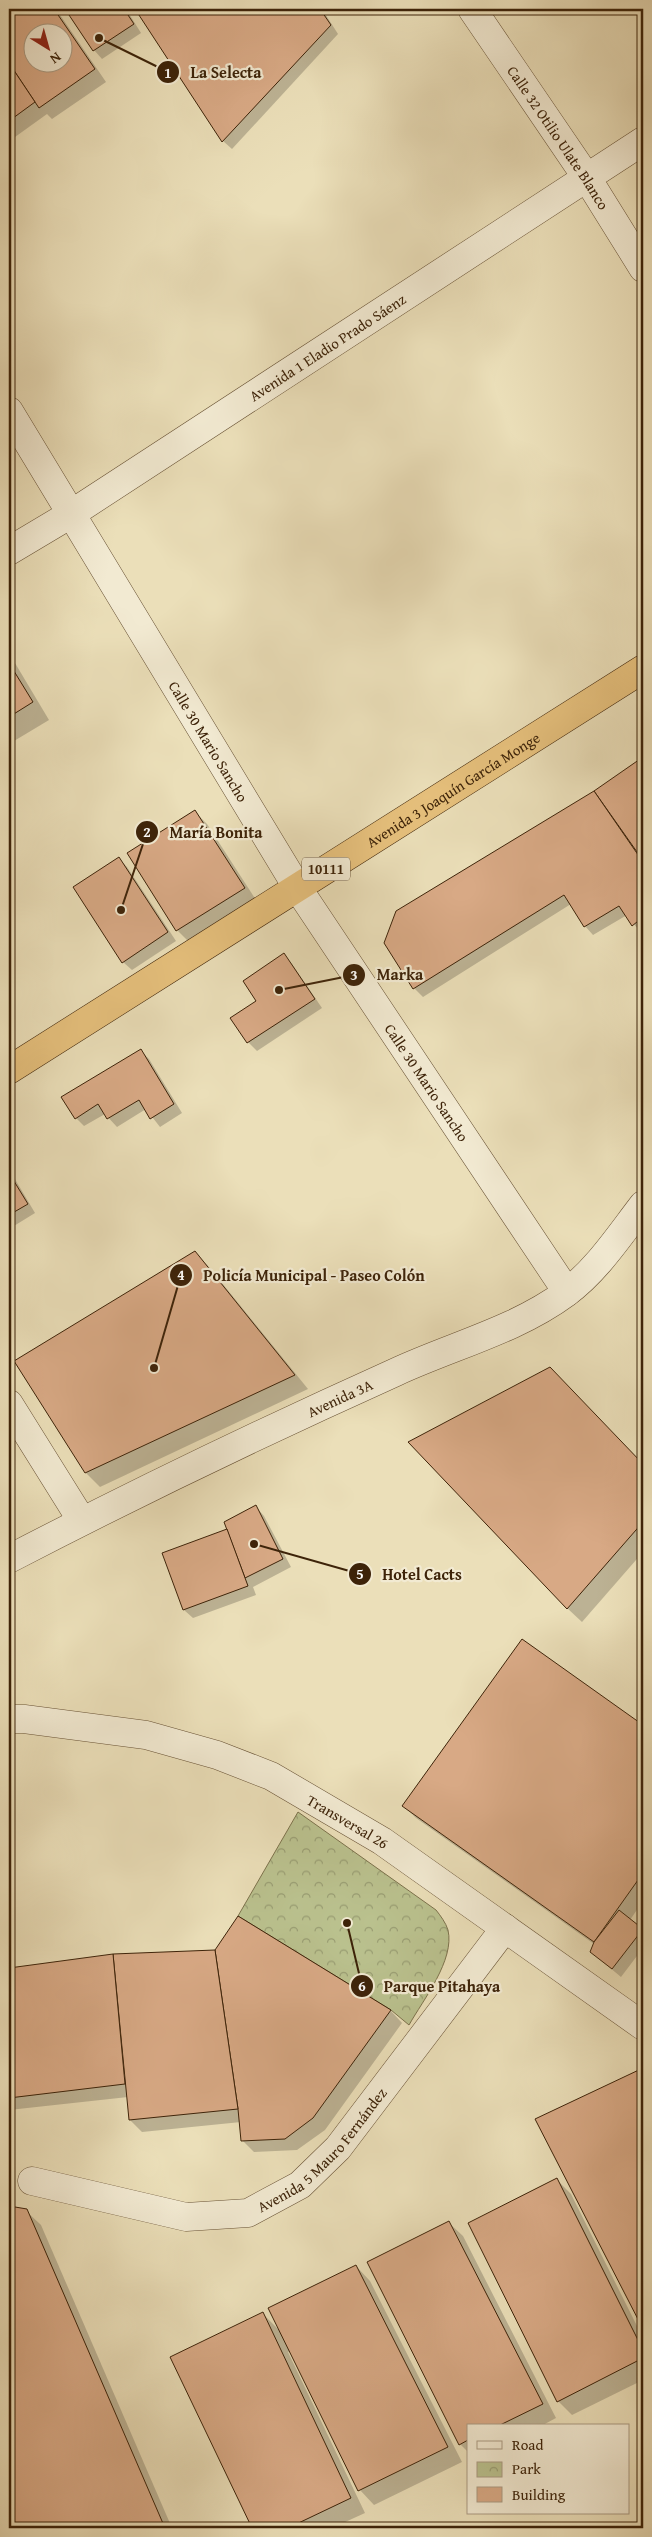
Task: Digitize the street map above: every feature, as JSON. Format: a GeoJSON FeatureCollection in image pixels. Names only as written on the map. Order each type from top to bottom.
{"type":"FeatureCollection","features":[{"type":"Feature","properties":{"kind":"highway","name":"Avenida 3 Joaquín García Monge"},"geometry":{"type":"LineString","coordinates":[[9,1070],[643,669]]}},
{"type":"Feature","properties":{"kind":"street","name":"Calle 32 Otilio Ulate Blanco"},"geometry":{"type":"LineString","coordinates":[[472,9],[587,178],[643,268]]}},
{"type":"Feature","properties":{"kind":"street","name":"Avenida 1 Eladio Prado Sáenz"},"geometry":{"type":"LineString","coordinates":[[9,551],[72,514],[643,141]]}},
{"type":"Feature","properties":{"kind":"street","name":"Calle 30 Mario Sancho"},"geometry":{"type":"LineString","coordinates":[[9,411],[297,887],[566,1292]]}},
{"type":"Feature","properties":{"kind":"street","name":"Avenida 3A"},"geometry":{"type":"LineString","coordinates":[[9,1559],[82,1521],[396,1371],[528,1317],[566,1292],[595,1267],[643,1206]]}},
{"type":"Feature","properties":{"kind":"street"},"geometry":{"type":"LineString","coordinates":[[9,1404],[82,1521]]}},
{"type":"Feature","properties":{"kind":"street","name":"Transversal 26"},"geometry":{"type":"LineString","coordinates":[[9,1719],[24,1718],[146,1734],[217,1754],[271,1776],[382,1841],[643,2026]]}},
{"type":"Feature","properties":{"kind":"street","name":"Avenida 5 Mauro Fernández"},"geometry":{"type":"LineString","coordinates":[[32,2181],[186,2217],[248,2213],[300,2185],[338,2148],[505,1928]]}},
{"type":"Feature","properties":{"kind":"green space"},"geometry":{"type":"Polygon","coordinates":[[[298,1812],[436,1910],[446,1925],[449,1942],[447,1954],[436,1979],[409,2025],[391,2010],[238,1916],[298,1812]]]}},
{"type":"Feature","properties":{"kind":"building"},"geometry":{"type":"Polygon","coordinates":[[[9,9],[54,9],[63,22],[22,22],[22,72],[72,72],[72,35],[95,69],[39,108],[9,63],[9,9]]]}},
{"type":"Feature","properties":{"kind":"building"},"geometry":{"type":"Polygon","coordinates":[[[65,9],[124,9],[134,24],[93,51],[65,9]]]}},
{"type":"Feature","properties":{"kind":"building"},"geometry":{"type":"Polygon","coordinates":[[[135,9],[320,9],[331,25],[222,142],[135,9]]]}},
{"type":"Feature","properties":{"kind":"building"},"geometry":{"type":"Polygon","coordinates":[[[9,63],[35,102],[9,121],[9,63]]]}},
{"type":"Feature","properties":{"kind":"building"},"geometry":{"type":"Polygon","coordinates":[[[9,663],[33,702],[9,717],[9,663]]]}},
{"type":"Feature","properties":{"kind":"building"},"geometry":{"type":"Polygon","coordinates":[[[643,757],[643,858],[642,859],[594,791],[643,757]]]}},
{"type":"Feature","properties":{"kind":"building"},"geometry":{"type":"Polygon","coordinates":[[[594,791],[643,862],[643,917],[632,926],[619,906],[584,927],[564,895],[413,989],[384,943],[396,911],[594,791]]]}},
{"type":"Feature","properties":{"kind":"building"},"geometry":{"type":"Polygon","coordinates":[[[195,810],[245,888],[176,931],[127,853],[195,810]]]}},
{"type":"Feature","properties":{"kind":"building"},"geometry":{"type":"Polygon","coordinates":[[[119,857],[168,932],[122,963],[73,887],[119,857]]]}},
{"type":"Feature","properties":{"kind":"building"},"geometry":{"type":"Polygon","coordinates":[[[284,953],[315,999],[247,1043],[230,1018],[256,1001],[243,981],[284,953]]]}},
{"type":"Feature","properties":{"kind":"building"},"geometry":{"type":"Polygon","coordinates":[[[141,1049],[174,1104],[150,1119],[139,1100],[107,1119],[98,1104],[75,1119],[61,1097],[141,1049]]]}},
{"type":"Feature","properties":{"kind":"building"},"geometry":{"type":"Polygon","coordinates":[[[9,1173],[28,1204],[9,1215],[9,1173]]]}},
{"type":"Feature","properties":{"kind":"building"},"geometry":{"type":"Polygon","coordinates":[[[195,1251],[295,1375],[85,1473],[14,1361],[195,1251]]]}},
{"type":"Feature","properties":{"kind":"building"},"geometry":{"type":"Polygon","coordinates":[[[550,1367],[643,1464],[643,1522],[567,1609],[408,1442],[550,1367]]]}},
{"type":"Feature","properties":{"kind":"building"},"geometry":{"type":"Polygon","coordinates":[[[256,1505],[283,1559],[245,1578],[224,1522],[256,1505]]]}},
{"type":"Feature","properties":{"kind":"building"},"geometry":{"type":"Polygon","coordinates":[[[227,1529],[248,1586],[183,1610],[162,1553],[227,1529]]]}},
{"type":"Feature","properties":{"kind":"building"},"geometry":{"type":"Polygon","coordinates":[[[522,1639],[643,1725],[643,1873],[594,1942],[402,1806],[522,1639]]]}},
{"type":"Feature","properties":{"kind":"building"},"geometry":{"type":"Polygon","coordinates":[[[619,1910],[643,1929],[612,1969],[590,1952],[594,1942],[619,1910]]]}},
{"type":"Feature","properties":{"kind":"building"},"geometry":{"type":"Polygon","coordinates":[[[238,1916],[391,2010],[313,2118],[285,2139],[241,2141],[215,1950],[238,1916]]]}},
{"type":"Feature","properties":{"kind":"building"},"geometry":{"type":"Polygon","coordinates":[[[215,1950],[238,2109],[129,2120],[113,1954],[215,1950]]]}},
{"type":"Feature","properties":{"kind":"building"},"geometry":{"type":"Polygon","coordinates":[[[113,1954],[125,2084],[9,2098],[9,1968],[113,1954]]]}},
{"type":"Feature","properties":{"kind":"building"},"geometry":{"type":"Polygon","coordinates":[[[643,2068],[643,2329],[535,2119],[643,2068]]]}},
{"type":"Feature","properties":{"kind":"building"},"geometry":{"type":"Polygon","coordinates":[[[557,2178],[643,2350],[643,2358],[557,2402],[468,2223],[557,2178]]]}},
{"type":"Feature","properties":{"kind":"building"},"geometry":{"type":"Polygon","coordinates":[[[9,2206],[27,2209],[165,2528],[9,2528],[9,2206]]]}},
{"type":"Feature","properties":{"kind":"building"},"geometry":{"type":"Polygon","coordinates":[[[449,2221],[543,2404],[502,2424],[467,2424],[467,2441],[459,2445],[367,2262],[449,2221]]]}},
{"type":"Feature","properties":{"kind":"building"},"geometry":{"type":"Polygon","coordinates":[[[356,2265],[448,2447],[358,2491],[268,2308],[356,2265]]]}},
{"type":"Feature","properties":{"kind":"building"},"geometry":{"type":"Polygon","coordinates":[[[263,2312],[351,2498],[288,2528],[252,2528],[170,2357],[263,2312]]]}},
{"type":"Feature","properties":{"kind":"place","name":"La Selecta"},"geometry":{"type":"Point","coordinates":[99,38]}},
{"type":"Feature","properties":{"kind":"place","name":"María Bonita"},"geometry":{"type":"Point","coordinates":[121,910]}},
{"type":"Feature","properties":{"kind":"place","name":"Marka"},"geometry":{"type":"Point","coordinates":[279,990]}},
{"type":"Feature","properties":{"kind":"place","name":"Policía Municipal - Paseo Colón"},"geometry":{"type":"Point","coordinates":[154,1368]}},
{"type":"Feature","properties":{"kind":"place","name":"Hotel Cacts"},"geometry":{"type":"Point","coordinates":[254,1544]}},
{"type":"Feature","properties":{"kind":"place","name":"Parque Pitahaya"},"geometry":{"type":"Point","coordinates":[347,1923]}}]}
